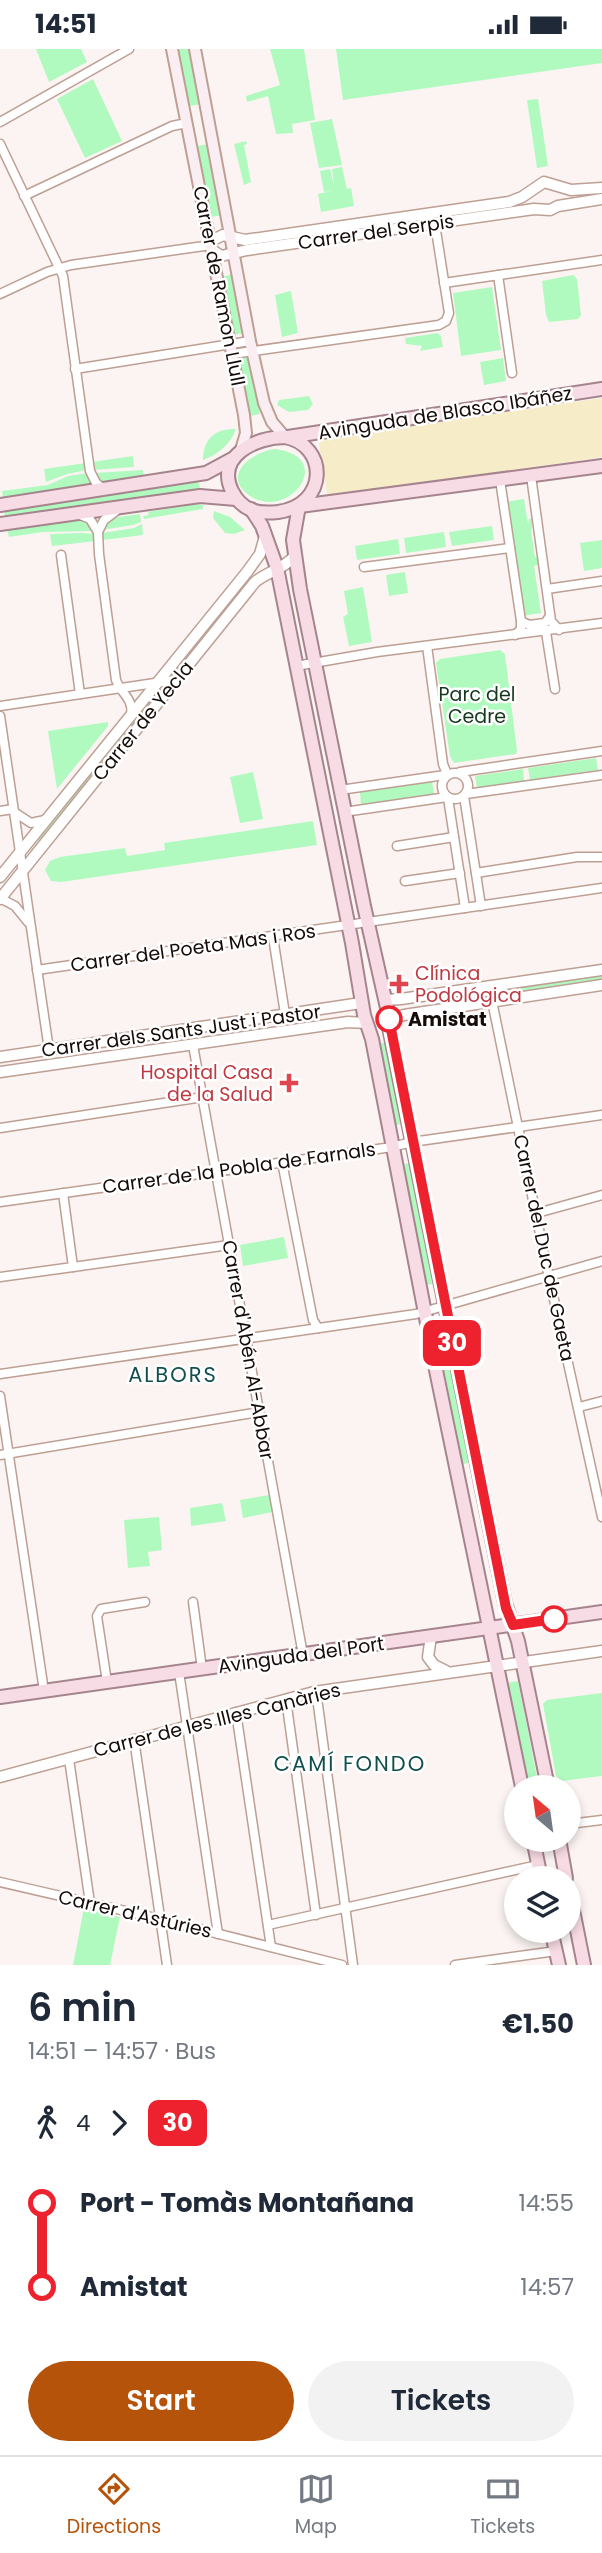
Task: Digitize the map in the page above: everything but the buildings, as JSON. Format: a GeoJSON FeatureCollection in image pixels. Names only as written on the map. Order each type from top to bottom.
{"type":"FeatureCollection","features":[{"type":"Feature","properties":{"kind":"main road","name":"Carrer de Ramon Llull"},"geometry":{"type":"LineString","coordinates":[[172,49],[245,422],[245,438],[237,454]]}},
{"type":"Feature","properties":{"kind":"main road","name":"Carrer de Ramon Llull"},"geometry":{"type":"LineString","coordinates":[[195,49],[251,346],[267,411],[274,426],[286,437]]}},
{"type":"Feature","properties":{"kind":"main road"},"geometry":{"type":"LineString","coordinates":[[187,123],[209,118]]}},
{"type":"Feature","properties":{"kind":"main road","name":"Avinguda de Blasco Ibáñez"},"geometry":{"type":"LineString","coordinates":[[286,437],[602,389]]}},
{"type":"Feature","properties":{"kind":"main road"},"geometry":{"type":"LineString","coordinates":[[0,505],[206,473],[257,441],[286,437],[302,444],[309,451],[316,472],[316,483],[312,493],[300,506],[293,540],[295,555],[344,812],[389,1020],[505,1604],[522,1662],[546,1775]]}},
{"type":"Feature","properties":{"kind":"main road"},"geometry":{"type":"LineString","coordinates":[[236,499],[228,477],[237,454]]}},
{"type":"Feature","properties":{"kind":"main road"},"geometry":{"type":"LineString","coordinates":[[0,524],[200,496],[236,499],[251,509],[272,513],[300,506],[602,466]]}},
{"type":"Feature","properties":{"kind":"main road"},"geometry":{"type":"LineString","coordinates":[[251,509],[262,526],[276,568],[520,1775]]}},
{"type":"Feature","properties":{"kind":"main road"},"geometry":{"type":"LineString","coordinates":[[321,793],[340,790]]}},
{"type":"Feature","properties":{"kind":"main road"},"geometry":{"type":"LineString","coordinates":[[325,812],[331,816],[344,812]]}},
{"type":"Feature","properties":{"kind":"main road"},"geometry":{"type":"LineString","coordinates":[[362,1002],[373,996],[384,998]]}},
{"type":"Feature","properties":{"kind":"main road"},"geometry":{"type":"LineString","coordinates":[[367,1024],[378,1027],[389,1020]]}},
{"type":"Feature","properties":{"kind":"main road","name":"Avinguda del Port"},"geometry":{"type":"LineString","coordinates":[[0,1697],[602,1612]]}},
{"type":"Feature","properties":{"kind":"main road"},"geometry":{"type":"LineString","coordinates":[[554,1943],[559,1965]]}},
{"type":"Feature","properties":{"kind":"main road"},"geometry":{"type":"LineString","coordinates":[[556,1951],[571,1949],[579,1943],[584,1965]]}},
{"type":"Feature","properties":{"kind":"street"},"geometry":{"type":"LineString","coordinates":[[0,122],[129,49]]}},
{"type":"Feature","properties":{"kind":"street"},"geometry":{"type":"LineString","coordinates":[[24,196],[172,126],[187,123]]}},
{"type":"Feature","properties":{"kind":"street"},"geometry":{"type":"LineString","coordinates":[[0,144],[63,276],[92,478],[107,490]]}},
{"type":"Feature","properties":{"kind":"street"},"geometry":{"type":"LineString","coordinates":[[602,188],[571,190],[544,182],[536,187],[534,200],[542,209],[550,210],[558,206],[602,199]]}},
{"type":"Feature","properties":{"kind":"street"},"geometry":{"type":"LineString","coordinates":[[557,185],[562,193],[558,206]]}},
{"type":"Feature","properties":{"kind":"street","name":"Carrer del Serpis"},"geometry":{"type":"LineString","coordinates":[[0,294],[58,268],[212,245],[223,235],[245,240],[509,202],[536,187]]}},
{"type":"Feature","properties":{"kind":"street","name":"Carrer del Serpis"},"geometry":{"type":"LineString","coordinates":[[212,245],[220,256],[542,209]]}},
{"type":"Feature","properties":{"kind":"street"},"geometry":{"type":"LineString","coordinates":[[75,369],[439,325],[448,318],[435,224]]}},
{"type":"Feature","properties":{"kind":"street"},"geometry":{"type":"LineString","coordinates":[[444,283],[602,260]]}},
{"type":"Feature","properties":{"kind":"street"},"geometry":{"type":"LineString","coordinates":[[498,275],[512,373]]}},
{"type":"Feature","properties":{"kind":"street"},"geometry":{"type":"LineString","coordinates":[[531,475],[550,616],[559,630]]}},
{"type":"Feature","properties":{"kind":"street"},"geometry":{"type":"LineString","coordinates":[[499,480],[521,621],[521,629],[515,635]]}},
{"type":"Feature","properties":{"kind":"street"},"geometry":{"type":"LineString","coordinates":[[98,532],[104,520],[119,508]]}},
{"type":"Feature","properties":{"kind":"street"},"geometry":{"type":"LineString","coordinates":[[73,514],[90,519],[98,532],[119,688],[128,696],[131,716]]}},
{"type":"Feature","properties":{"kind":"street","name":"Carrer de Yecla"},"geometry":{"type":"LineString","coordinates":[[0,877],[255,561],[263,548],[265,536]]}},
{"type":"Feature","properties":{"kind":"street"},"geometry":{"type":"LineString","coordinates":[[364,567],[510,548]]}},
{"type":"Feature","properties":{"kind":"street"},"geometry":{"type":"LineString","coordinates":[[61,555],[80,694]]}},
{"type":"Feature","properties":{"kind":"street","name":"Carrer de Yecla"},"geometry":{"type":"LineString","coordinates":[[0,898],[255,582],[289,562],[295,555]]}},
{"type":"Feature","properties":{"kind":"street"},"geometry":{"type":"LineString","coordinates":[[547,589],[602,581]]}},
{"type":"Feature","properties":{"kind":"street"},"geometry":{"type":"LineString","coordinates":[[521,621],[529,625],[545,623],[550,616]]}},
{"type":"Feature","properties":{"kind":"street"},"geometry":{"type":"LineString","coordinates":[[296,666],[602,624]]}},
{"type":"Feature","properties":{"kind":"street"},"geometry":{"type":"LineString","coordinates":[[546,632],[555,689]]}},
{"type":"Feature","properties":{"kind":"street"},"geometry":{"type":"LineString","coordinates":[[427,646],[446,775],[443,782],[448,797],[465,908]]}},
{"type":"Feature","properties":{"kind":"street"},"geometry":{"type":"LineString","coordinates":[[0,706],[175,680]]}},
{"type":"Feature","properties":{"kind":"street"},"geometry":{"type":"LineString","coordinates":[[0,716],[3,758],[23,871],[51,1065]]}},
{"type":"Feature","properties":{"kind":"street"},"geometry":{"type":"LineString","coordinates":[[340,790],[602,751]]}},
{"type":"Feature","properties":{"kind":"street"},"geometry":{"type":"LineString","coordinates":[[460,772],[466,780],[465,795],[481,906]]}},
{"type":"Feature","properties":{"kind":"street"},"geometry":{"type":"LineString","coordinates":[[344,812],[448,797],[456,799],[465,795],[602,775]]}},
{"type":"Feature","properties":{"kind":"street"},"geometry":{"type":"LineString","coordinates":[[0,811],[13,811],[24,820],[34,823],[53,814]]}},
{"type":"Feature","properties":{"kind":"street"},"geometry":{"type":"LineString","coordinates":[[397,846],[454,837]]}},
{"type":"Feature","properties":{"kind":"street"},"geometry":{"type":"LineString","coordinates":[[476,873],[577,857],[602,857]]}},
{"type":"Feature","properties":{"kind":"street"},"geometry":{"type":"LineString","coordinates":[[405,881],[460,873]]}},
{"type":"Feature","properties":{"kind":"street"},"geometry":{"type":"LineString","coordinates":[[368,923],[602,888]]}},
{"type":"Feature","properties":{"kind":"street"},"geometry":{"type":"LineString","coordinates":[[0,898],[23,913],[32,931]]}},
{"type":"Feature","properties":{"kind":"street","name":"Carrer del Poeta Mas i Ros"},"geometry":{"type":"LineString","coordinates":[[37,970],[368,923]]}},
{"type":"Feature","properties":{"kind":"street"},"geometry":{"type":"LineString","coordinates":[[273,937],[285,1014]]}},
{"type":"Feature","properties":{"kind":"street"},"geometry":{"type":"LineString","coordinates":[[384,998],[393,1000],[602,970]]}},
{"type":"Feature","properties":{"kind":"street"},"geometry":{"type":"LineString","coordinates":[[492,1001],[493,991],[504,984]]}},
{"type":"Feature","properties":{"kind":"street"},"geometry":{"type":"LineString","coordinates":[[389,1020],[395,1016],[602,985]]}},
{"type":"Feature","properties":{"kind":"street","name":"Carrer del Duc de Gaeta"},"geometry":{"type":"LineString","coordinates":[[492,1001],[602,1517]]}},
{"type":"Feature","properties":{"kind":"street","name":"Carrer dels Sants Just i Pastor"},"geometry":{"type":"LineString","coordinates":[[0,1057],[362,1002]]}},
{"type":"Feature","properties":{"kind":"street","name":"Carrer dels Sants Just i Pastor"},"geometry":{"type":"LineString","coordinates":[[0,1072],[348,1023],[367,1024]]}},
{"type":"Feature","properties":{"kind":"street","name":"Carrer d'Abén Al-Abbar"},"geometry":{"type":"LineString","coordinates":[[193,1045],[303,1655]]}},
{"type":"Feature","properties":{"kind":"street"},"geometry":{"type":"LineString","coordinates":[[0,1128],[203,1097]]}},
{"type":"Feature","properties":{"kind":"street","name":"Carrer de la Pobla de Farnals"},"geometry":{"type":"LineString","coordinates":[[0,1202],[602,1115]]}},
{"type":"Feature","properties":{"kind":"street"},"geometry":{"type":"LineString","coordinates":[[282,1162],[313,1320],[318,1328]]}},
{"type":"Feature","properties":{"kind":"street"},"geometry":{"type":"LineString","coordinates":[[63,1193],[73,1267]]}},
{"type":"Feature","properties":{"kind":"street"},"geometry":{"type":"LineString","coordinates":[[537,1213],[602,1195]]}},
{"type":"Feature","properties":{"kind":"street"},"geometry":{"type":"LineString","coordinates":[[0,1277],[229,1245]]}},
{"type":"Feature","properties":{"kind":"street"},"geometry":{"type":"LineString","coordinates":[[0,1374],[426,1312],[602,1261]]}},
{"type":"Feature","properties":{"kind":"street"},"geometry":{"type":"LineString","coordinates":[[0,1396],[44,1691]]}},
{"type":"Feature","properties":{"kind":"street"},"geometry":{"type":"LineString","coordinates":[[579,1407],[602,1402]]}},
{"type":"Feature","properties":{"kind":"street"},"geometry":{"type":"LineString","coordinates":[[0,1455],[259,1412]]}},
{"type":"Feature","properties":{"kind":"street"},"geometry":{"type":"LineString","coordinates":[[107,1682],[97,1616],[101,1609],[145,1602]]}},
{"type":"Feature","properties":{"kind":"street"},"geometry":{"type":"LineString","coordinates":[[193,1602],[202,1669]]}},
{"type":"Feature","properties":{"kind":"street"},"geometry":{"type":"LineString","coordinates":[[431,1636],[428,1657],[434,1665],[446,1671]]}},
{"type":"Feature","properties":{"kind":"street","name":"Carrer de les Illes Canàries"},"geometry":{"type":"LineString","coordinates":[[0,1777],[314,1692],[446,1671],[602,1651]]}},
{"type":"Feature","properties":{"kind":"street"},"geometry":{"type":"LineString","coordinates":[[179,1672],[218,1934]]}},
{"type":"Feature","properties":{"kind":"street"},"geometry":{"type":"LineString","coordinates":[[314,1692],[354,1965]]}},
{"type":"Feature","properties":{"kind":"street"},"geometry":{"type":"LineString","coordinates":[[286,1699],[316,1915]]}},
{"type":"Feature","properties":{"kind":"street"},"geometry":{"type":"LineString","coordinates":[[236,1712],[271,1947]]}},
{"type":"Feature","properties":{"kind":"street"},"geometry":{"type":"LineString","coordinates":[[134,1739],[167,1965]]}},
{"type":"Feature","properties":{"kind":"street"},"geometry":{"type":"LineString","coordinates":[[69,1759],[90,1903]]}},
{"type":"Feature","properties":{"kind":"street"},"geometry":{"type":"LineString","coordinates":[[581,1823],[602,1820]]}},
{"type":"Feature","properties":{"kind":"street"},"geometry":{"type":"LineString","coordinates":[[268,1925],[504,1879]]}},
{"type":"Feature","properties":{"kind":"street","name":"Carrer d'Astúries"},"geometry":{"type":"LineString","coordinates":[[0,1882],[342,1965]]}},
{"type":"Feature","properties":{"kind":"street"},"geometry":{"type":"LineString","coordinates":[[455,1965],[556,1951]]}},
{"type":"Feature","properties":{"kind":"green space"},"geometry":{"type":"Polygon","coordinates":[[[36,49],[81,49],[87,62],[49,82],[36,49]]]}},
{"type":"Feature","properties":{"kind":"green space"},"geometry":{"type":"Polygon","coordinates":[[[177,49],[189,49],[201,104],[190,106],[177,49]]]}},
{"type":"Feature","properties":{"kind":"green space"},"geometry":{"type":"Polygon","coordinates":[[[270,49],[304,49],[315,120],[292,124],[293,133],[276,134],[268,96],[247,102],[246,96],[280,85],[270,49]]]}},
{"type":"Feature","properties":{"kind":"green space"},"geometry":{"type":"Polygon","coordinates":[[[336,49],[602,49],[602,63],[343,100],[336,49]]]}},
{"type":"Feature","properties":{"kind":"green space"},"geometry":{"type":"Polygon","coordinates":[[[93,79],[122,141],[85,158],[57,99],[93,79]]]}},
{"type":"Feature","properties":{"kind":"green space"},"geometry":{"type":"Polygon","coordinates":[[[538,99],[548,166],[537,168],[527,100],[538,99]]]}},
{"type":"Feature","properties":{"kind":"green space"},"geometry":{"type":"Polygon","coordinates":[[[332,119],[342,165],[319,168],[310,123],[332,119]]]}},
{"type":"Feature","properties":{"kind":"green space"},"geometry":{"type":"Polygon","coordinates":[[[246,141],[247,144],[244,145],[251,182],[244,185],[234,144],[246,141]]]}},
{"type":"Feature","properties":{"kind":"green space"},"geometry":{"type":"Polygon","coordinates":[[[208,144],[222,215],[212,217],[197,146],[208,144]]]}},
{"type":"Feature","properties":{"kind":"green space"},"geometry":{"type":"Polygon","coordinates":[[[342,167],[347,189],[351,188],[354,206],[321,212],[318,194],[331,191],[324,192],[320,171],[330,169],[334,185],[332,169],[342,167]]]}},
{"type":"Feature","properties":{"kind":"green space"},"geometry":{"type":"Polygon","coordinates":[[[233,274],[244,333],[233,335],[222,277],[233,274]]]}},
{"type":"Feature","properties":{"kind":"green space"},"geometry":{"type":"Polygon","coordinates":[[[573,275],[577,279],[581,315],[578,319],[549,322],[542,281],[573,275]]]}},
{"type":"Feature","properties":{"kind":"green space"},"geometry":{"type":"Polygon","coordinates":[[[492,287],[501,350],[461,356],[453,293],[492,287]]]}},
{"type":"Feature","properties":{"kind":"green space"},"geometry":{"type":"Polygon","coordinates":[[[291,291],[298,333],[282,337],[275,295],[291,291]]]}},
{"type":"Feature","properties":{"kind":"green space"},"geometry":{"type":"Polygon","coordinates":[[[438,333],[443,347],[420,351],[422,346],[406,344],[405,338],[438,333]]]}},
{"type":"Feature","properties":{"kind":"green space"},"geometry":{"type":"Polygon","coordinates":[[[247,357],[260,414],[250,416],[237,359],[247,357]]]}},
{"type":"Feature","properties":{"kind":"green space"},"geometry":{"type":"Polygon","coordinates":[[[503,358],[506,381],[484,385],[480,362],[503,358]]]}},
{"type":"Feature","properties":{"kind":"green space"},"geometry":{"type":"Polygon","coordinates":[[[309,396],[313,404],[308,410],[289,412],[277,405],[279,400],[309,396]]]}},
{"type":"Feature","properties":{"kind":"green space"},"geometry":{"type":"Polygon","coordinates":[[[236,429],[223,448],[203,460],[205,446],[212,436],[222,430],[236,429]]]}},
{"type":"Feature","properties":{"kind":"green space"},"geometry":{"type":"Polygon","coordinates":[[[274,449],[293,454],[303,463],[305,474],[301,485],[292,494],[279,501],[265,502],[250,496],[242,488],[238,481],[239,473],[248,460],[274,449]]]}},
{"type":"Feature","properties":{"kind":"green space"},"geometry":{"type":"Polygon","coordinates":[[[133,456],[134,467],[93,470],[92,462],[133,456]]]}},
{"type":"Feature","properties":{"kind":"green space"},"geometry":{"type":"Polygon","coordinates":[[[86,463],[87,470],[46,482],[44,469],[86,463]]]}},
{"type":"Feature","properties":{"kind":"green space"},"geometry":{"type":"Polygon","coordinates":[[[143,470],[144,479],[102,483],[94,473],[143,470]]]}},
{"type":"Feature","properties":{"kind":"green space"},"geometry":{"type":"Polygon","coordinates":[[[88,473],[96,485],[3,499],[2,491],[48,485],[68,476],[88,473]]]}},
{"type":"Feature","properties":{"kind":"green space"},"geometry":{"type":"Polygon","coordinates":[[[199,482],[200,490],[5,518],[4,510],[199,482]]]}},
{"type":"Feature","properties":{"kind":"green space"},"geometry":{"type":"Polygon","coordinates":[[[524,499],[528,524],[529,519],[534,518],[531,531],[535,557],[539,557],[541,564],[534,566],[541,613],[522,616],[505,502],[524,499]]]}},
{"type":"Feature","properties":{"kind":"green space"},"geometry":{"type":"Polygon","coordinates":[[[203,505],[203,509],[144,519],[143,516],[149,515],[148,512],[203,505]]]}},
{"type":"Feature","properties":{"kind":"green space"},"geometry":{"type":"Polygon","coordinates":[[[214,511],[230,517],[245,530],[234,534],[225,533],[213,518],[214,511]]]}},
{"type":"Feature","properties":{"kind":"green space"},"geometry":{"type":"Polygon","coordinates":[[[140,514],[141,522],[102,530],[111,518],[140,514]]]}},
{"type":"Feature","properties":{"kind":"green space"},"geometry":{"type":"Polygon","coordinates":[[[85,519],[94,531],[43,532],[9,537],[7,529],[85,519]]]}},
{"type":"Feature","properties":{"kind":"green space"},"geometry":{"type":"Polygon","coordinates":[[[142,524],[143,535],[103,540],[102,533],[134,528],[142,524]]]}},
{"type":"Feature","properties":{"kind":"green space"},"geometry":{"type":"Polygon","coordinates":[[[492,526],[494,540],[452,546],[449,532],[492,526]]]}},
{"type":"Feature","properties":{"kind":"green space"},"geometry":{"type":"Polygon","coordinates":[[[444,532],[446,547],[406,553],[404,538],[444,532]]]}},
{"type":"Feature","properties":{"kind":"green space"},"geometry":{"type":"Polygon","coordinates":[[[50,534],[95,534],[96,541],[52,546],[50,534]]]}},
{"type":"Feature","properties":{"kind":"green space"},"geometry":{"type":"Polygon","coordinates":[[[398,539],[400,554],[357,560],[355,546],[398,539]]]}},
{"type":"Feature","properties":{"kind":"green space"},"geometry":{"type":"Polygon","coordinates":[[[602,540],[602,568],[584,571],[580,543],[602,540]]]}},
{"type":"Feature","properties":{"kind":"green space"},"geometry":{"type":"Polygon","coordinates":[[[405,572],[408,593],[389,596],[386,575],[405,572]]]}},
{"type":"Feature","properties":{"kind":"green space"},"geometry":{"type":"Polygon","coordinates":[[[248,577],[250,582],[178,671],[172,671],[248,577]]]}},
{"type":"Feature","properties":{"kind":"green space"},"geometry":{"type":"Polygon","coordinates":[[[363,587],[372,642],[349,646],[343,617],[348,614],[344,591],[363,587]]]}},
{"type":"Feature","properties":{"kind":"green space","name":"Parc del Cedre"},"geometry":{"type":"Polygon","coordinates":[[[500,650],[505,654],[516,754],[454,763],[450,756],[436,663],[440,659],[500,650]]]}},
{"type":"Feature","properties":{"kind":"green space"},"geometry":{"type":"Polygon","coordinates":[[[151,696],[158,696],[41,843],[37,840],[151,696]]]}},
{"type":"Feature","properties":{"kind":"green space"},"geometry":{"type":"Polygon","coordinates":[[[108,722],[108,726],[57,789],[48,731],[108,722]]]}},
{"type":"Feature","properties":{"kind":"green space"},"geometry":{"type":"Polygon","coordinates":[[[596,758],[598,770],[530,780],[528,768],[596,758]]]}},
{"type":"Feature","properties":{"kind":"green space"},"geometry":{"type":"Polygon","coordinates":[[[523,769],[524,781],[477,788],[475,776],[523,769]]]}},
{"type":"Feature","properties":{"kind":"green space"},"geometry":{"type":"Polygon","coordinates":[[[253,772],[263,819],[240,823],[230,777],[253,772]]]}},
{"type":"Feature","properties":{"kind":"green space"},"geometry":{"type":"Polygon","coordinates":[[[432,781],[434,794],[361,805],[360,792],[432,781]]]}},
{"type":"Feature","properties":{"kind":"green space"},"geometry":{"type":"Polygon","coordinates":[[[313,821],[317,845],[61,882],[51,881],[45,870],[50,861],[60,857],[125,848],[127,856],[165,850],[164,843],[313,821]]]}},
{"type":"Feature","properties":{"kind":"green space"},"geometry":{"type":"Polygon","coordinates":[[[602,974],[602,982],[508,996],[507,988],[602,974]]]}},
{"type":"Feature","properties":{"kind":"green space"},"geometry":{"type":"Polygon","coordinates":[[[386,1042],[403,1123],[394,1126],[377,1044],[386,1042]]]}},
{"type":"Feature","properties":{"kind":"green space"},"geometry":{"type":"Polygon","coordinates":[[[412,1163],[436,1283],[427,1285],[404,1164],[412,1163]]]}},
{"type":"Feature","properties":{"kind":"green space"},"geometry":{"type":"Polygon","coordinates":[[[284,1237],[288,1258],[243,1266],[240,1245],[284,1237]]]}},
{"type":"Feature","properties":{"kind":"green space"},"geometry":{"type":"Polygon","coordinates":[[[444,1329],[473,1462],[463,1464],[436,1330],[444,1329]]]}},
{"type":"Feature","properties":{"kind":"green space"},"geometry":{"type":"Polygon","coordinates":[[[269,1495],[273,1512],[243,1518],[240,1500],[269,1495]]]}},
{"type":"Feature","properties":{"kind":"green space"},"geometry":{"type":"Polygon","coordinates":[[[222,1503],[226,1521],[191,1526],[190,1508],[222,1503]]]}},
{"type":"Feature","properties":{"kind":"green space"},"geometry":{"type":"Polygon","coordinates":[[[159,1517],[162,1550],[148,1552],[150,1566],[128,1568],[124,1520],[159,1517]]]}},
{"type":"Feature","properties":{"kind":"green space"},"geometry":{"type":"Polygon","coordinates":[[[518,1681],[537,1775],[526,1775],[507,1683],[518,1681]]]}},
{"type":"Feature","properties":{"kind":"green space"},"geometry":{"type":"Polygon","coordinates":[[[602,1693],[602,1776],[581,1779],[581,1775],[556,1775],[543,1704],[547,1700],[602,1693]]]}},
{"type":"Feature","properties":{"kind":"green space"},"geometry":{"type":"Polygon","coordinates":[[[84,1908],[120,1917],[110,1965],[73,1965],[84,1908]]]}},
{"type":"Feature","properties":{"kind":"sand"},"geometry":{"type":"Polygon","coordinates":[[[602,398],[602,457],[333,496],[327,493],[319,443],[322,439],[602,398]]]}},
{"type":"Feature","properties":{"kind":"bus line","name":"30"},"geometry":{"type":"LineString","coordinates":[[389,1019],[506,1608],[513,1625],[554,1619]]}},
{"type":"Feature","properties":{"kind":"place","name":"Clínica Podológica"},"geometry":{"type":"Point","coordinates":[399,984]}},
{"type":"Feature","properties":{"kind":"place","name":"Amistat"},"geometry":{"type":"Point","coordinates":[389,1019]}},
{"type":"Feature","properties":{"kind":"place","name":"Hospital Casa de la Salud"},"geometry":{"type":"Point","coordinates":[289,1083]}},
{"type":"Feature","properties":{"kind":"district","name":"ALBORS"},"geometry":{"type":"Point","coordinates":[173,1374]}},
{"type":"Feature","properties":{"kind":"district","name":"CAMÍ FONDO"},"geometry":{"type":"Point","coordinates":[350,1763]}}]}
